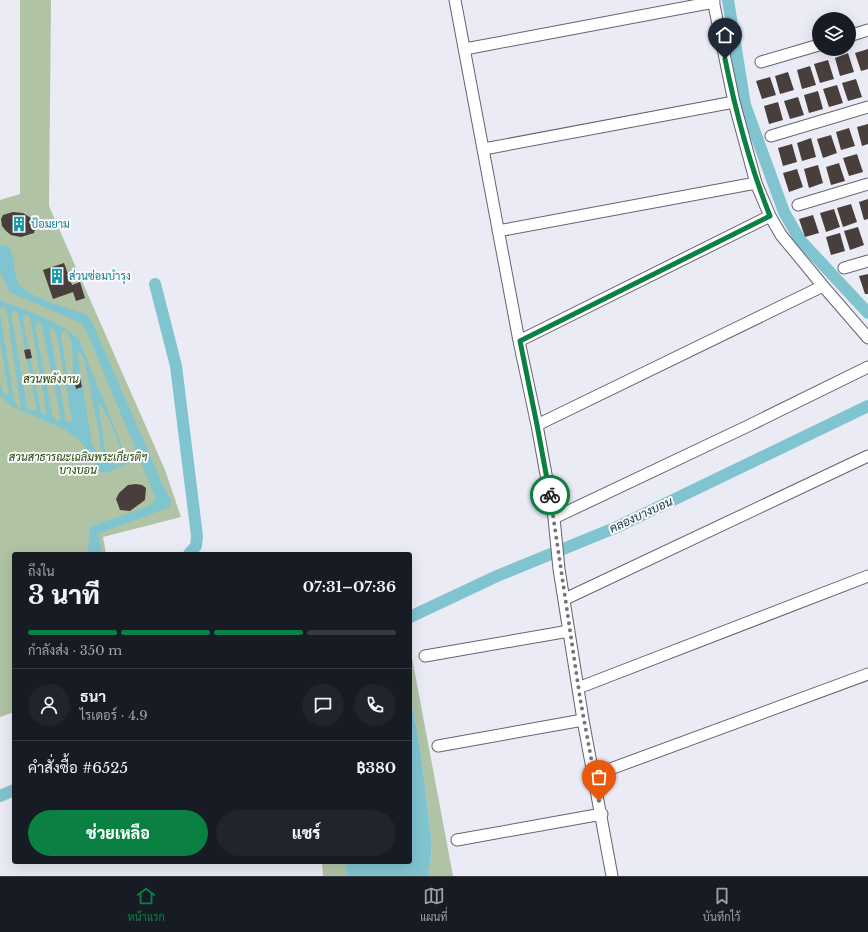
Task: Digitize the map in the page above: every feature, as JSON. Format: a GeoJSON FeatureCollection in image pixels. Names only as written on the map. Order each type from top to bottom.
{"type":"FeatureCollection","features":[{"type":"Feature","properties":{"kind":"street"},"geometry":{"type":"LineString","coordinates":[[455,0],[554,518],[559,569],[565,599],[583,720],[602,814],[612,876]]}},
{"type":"Feature","properties":{"kind":"street"},"geometry":{"type":"LineString","coordinates":[[465,49],[714,1],[734,102],[756,183],[770,216],[781,234],[868,338]]}},
{"type":"Feature","properties":{"kind":"street"},"geometry":{"type":"LineString","coordinates":[[856,34],[868,30]]}},
{"type":"Feature","properties":{"kind":"street"},"geometry":{"type":"LineString","coordinates":[[761,62],[812,47]]}},
{"type":"Feature","properties":{"kind":"street"},"geometry":{"type":"LineString","coordinates":[[484,149],[734,102]]}},
{"type":"Feature","properties":{"kind":"street"},"geometry":{"type":"LineString","coordinates":[[771,136],[868,107]]}},
{"type":"Feature","properties":{"kind":"street"},"geometry":{"type":"LineString","coordinates":[[498,231],[756,183]]}},
{"type":"Feature","properties":{"kind":"street"},"geometry":{"type":"LineString","coordinates":[[798,205],[868,184]]}},
{"type":"Feature","properties":{"kind":"street"},"geometry":{"type":"LineString","coordinates":[[520,341],[770,216]]}},
{"type":"Feature","properties":{"kind":"street"},"geometry":{"type":"LineString","coordinates":[[844,268],[868,261]]}},
{"type":"Feature","properties":{"kind":"street"},"geometry":{"type":"LineString","coordinates":[[537,425],[823,286]]}},
{"type":"Feature","properties":{"kind":"street"},"geometry":{"type":"LineString","coordinates":[[554,518],[868,367]]}},
{"type":"Feature","properties":{"kind":"street"},"geometry":{"type":"LineString","coordinates":[[565,599],[868,456]]}},
{"type":"Feature","properties":{"kind":"street"},"geometry":{"type":"LineString","coordinates":[[578,688],[868,576]]}},
{"type":"Feature","properties":{"kind":"street"},"geometry":{"type":"LineString","coordinates":[[425,656],[569,631]]}},
{"type":"Feature","properties":{"kind":"street"},"geometry":{"type":"LineString","coordinates":[[594,775],[868,674]]}},
{"type":"Feature","properties":{"kind":"street"},"geometry":{"type":"LineString","coordinates":[[438,746],[583,720]]}},
{"type":"Feature","properties":{"kind":"street"},"geometry":{"type":"LineString","coordinates":[[457,840],[602,814]]}},
{"type":"Feature","properties":{"kind":"green space","name":"สวนสาธารณะเฉลิมพระเกียรติฯ บางบอน"},"geometry":{"type":"Polygon","coordinates":[[[20,0],[51,0],[49,206],[165,470],[181,517],[103,537],[106,552],[12,552],[12,713],[0,717],[0,200],[20,194],[20,0]]]}},
{"type":"Feature","properties":{"kind":"green space"},"geometry":{"type":"Polygon","coordinates":[[[412,658],[453,876],[429,876],[432,844],[420,746],[412,704],[412,658]]]}},
{"type":"Feature","properties":{"kind":"green space"},"geometry":{"type":"Polygon","coordinates":[[[322,864],[345,864],[347,876],[323,876],[322,864]]]}},
{"type":"Feature","properties":{"kind":"water"},"geometry":{"type":"Polygon","coordinates":[[[6,245],[12,253],[16,278],[22,288],[49,302],[86,314],[92,322],[165,490],[171,500],[170,507],[98,534],[102,552],[89,552],[90,527],[148,506],[154,502],[155,496],[86,330],[81,323],[9,292],[0,272],[0,246],[6,245]]]}},
{"type":"Feature","properties":{"kind":"water"},"geometry":{"type":"Polygon","coordinates":[[[0,300],[52,321],[79,340],[129,463],[106,473],[97,471],[85,447],[77,438],[64,429],[11,406],[0,395],[0,382],[3,393],[6,395],[9,393],[0,342],[0,313],[14,401],[19,408],[21,407],[7,313],[5,307],[2,306],[0,310],[0,300]],[[14,311],[11,313],[28,410],[37,411],[19,318],[17,312],[14,311]],[[25,314],[23,320],[41,413],[47,415],[30,317],[25,314]],[[39,322],[36,323],[35,327],[53,417],[58,421],[61,419],[42,327],[39,322]],[[49,327],[66,421],[70,423],[72,420],[57,336],[55,330],[49,327]],[[65,331],[62,332],[61,337],[67,372],[69,375],[73,375],[72,344],[68,334],[65,331]],[[77,352],[92,444],[98,453],[101,451],[99,433],[85,363],[82,355],[77,352]],[[98,404],[106,455],[109,463],[116,465],[123,462],[124,458],[109,420],[102,407],[98,404]]]}},
{"type":"Feature","properties":{"kind":"water"},"geometry":{"type":"Polygon","coordinates":[[[412,704],[420,746],[432,844],[429,876],[347,876],[345,864],[412,864],[412,704]]]}},
{"type":"Feature","properties":{"kind":"building"},"geometry":{"type":"Polygon","coordinates":[[[868,49],[868,69],[861,71],[856,53],[868,49]]]}},
{"type":"Feature","properties":{"kind":"building"},"geometry":{"type":"Polygon","coordinates":[[[840,56],[849,56],[854,72],[840,76],[835,58],[840,56]]]}},
{"type":"Feature","properties":{"kind":"building"},"geometry":{"type":"Polygon","coordinates":[[[828,60],[834,79],[820,83],[814,64],[828,60]]]}},
{"type":"Feature","properties":{"kind":"building"},"geometry":{"type":"Polygon","coordinates":[[[810,66],[816,85],[802,89],[797,70],[810,66]]]}},
{"type":"Feature","properties":{"kind":"building"},"geometry":{"type":"Polygon","coordinates":[[[788,72],[794,90],[780,94],[775,76],[788,72]]]}},
{"type":"Feature","properties":{"kind":"building"},"geometry":{"type":"Polygon","coordinates":[[[770,77],[776,95],[762,99],[756,81],[770,77]]]}},
{"type":"Feature","properties":{"kind":"building"},"geometry":{"type":"Polygon","coordinates":[[[856,79],[862,97],[848,101],[842,83],[856,79]]]}},
{"type":"Feature","properties":{"kind":"building"},"geometry":{"type":"Polygon","coordinates":[[[837,85],[843,103],[829,107],[823,89],[837,85]]]}},
{"type":"Feature","properties":{"kind":"building"},"geometry":{"type":"Polygon","coordinates":[[[818,91],[823,109],[809,113],[804,95],[818,91]]]}},
{"type":"Feature","properties":{"kind":"building"},"geometry":{"type":"Polygon","coordinates":[[[798,97],[804,115],[790,119],[784,101],[798,97]]]}},
{"type":"Feature","properties":{"kind":"building"},"geometry":{"type":"Polygon","coordinates":[[[778,102],[783,120],[769,124],[764,106],[778,102]]]}},
{"type":"Feature","properties":{"kind":"building"},"geometry":{"type":"Polygon","coordinates":[[[868,124],[868,144],[862,146],[857,127],[868,124]]]}},
{"type":"Feature","properties":{"kind":"building"},"geometry":{"type":"Polygon","coordinates":[[[849,128],[855,146],[841,150],[836,132],[849,128]]]}},
{"type":"Feature","properties":{"kind":"building"},"geometry":{"type":"Polygon","coordinates":[[[831,135],[837,153],[823,158],[817,139],[831,135]]]}},
{"type":"Feature","properties":{"kind":"building"},"geometry":{"type":"Polygon","coordinates":[[[811,138],[816,157],[802,161],[797,143],[811,138]]]}},
{"type":"Feature","properties":{"kind":"building"},"geometry":{"type":"Polygon","coordinates":[[[792,144],[797,162],[783,166],[778,148],[792,144]]]}},
{"type":"Feature","properties":{"kind":"building"},"geometry":{"type":"Polygon","coordinates":[[[857,154],[863,172],[849,176],[843,158],[857,154]]]}},
{"type":"Feature","properties":{"kind":"building"},"geometry":{"type":"Polygon","coordinates":[[[839,163],[845,181],[831,185],[826,167],[839,163]]]}},
{"type":"Feature","properties":{"kind":"building"},"geometry":{"type":"Polygon","coordinates":[[[818,165],[823,183],[809,188],[804,169],[818,165]]]}},
{"type":"Feature","properties":{"kind":"building"},"geometry":{"type":"Polygon","coordinates":[[[797,169],[803,187],[789,192],[783,173],[797,169]]]}},
{"type":"Feature","properties":{"kind":"building"},"geometry":{"type":"Polygon","coordinates":[[[868,199],[868,219],[864,220],[859,202],[868,199]]]}},
{"type":"Feature","properties":{"kind":"building"},"geometry":{"type":"Polygon","coordinates":[[[851,204],[857,222],[843,227],[837,208],[851,204]]]}},
{"type":"Feature","properties":{"kind":"building"},"geometry":{"type":"Polygon","coordinates":[[[834,209],[840,227],[826,232],[820,213],[834,209]]]}},
{"type":"Feature","properties":{"kind":"building","name":"ป้อมยาม"},"geometry":{"type":"Polygon","coordinates":[[[13,212],[23,213],[31,218],[36,226],[34,233],[21,237],[11,235],[6,231],[2,226],[1,219],[3,215],[13,212]]]}},
{"type":"Feature","properties":{"kind":"building"},"geometry":{"type":"Polygon","coordinates":[[[813,215],[819,233],[805,237],[799,219],[813,215]]]}},
{"type":"Feature","properties":{"kind":"building"},"geometry":{"type":"Polygon","coordinates":[[[858,227],[864,245],[850,250],[844,231],[858,227]]]}},
{"type":"Feature","properties":{"kind":"building"},"geometry":{"type":"Polygon","coordinates":[[[840,233],[845,251],[831,255],[826,237],[840,233]]]}},
{"type":"Feature","properties":{"kind":"building","name":"ส่วนซ่อมบำรุง"},"geometry":{"type":"Polygon","coordinates":[[[64,263],[72,285],[80,282],[85,298],[76,301],[73,292],[53,299],[43,270],[64,263]]]}},
{"type":"Feature","properties":{"kind":"building"},"geometry":{"type":"Polygon","coordinates":[[[868,274],[868,294],[865,294],[859,276],[868,274]]]}},
{"type":"Feature","properties":{"kind":"building"},"geometry":{"type":"Polygon","coordinates":[[[30,349],[32,358],[26,359],[24,350],[30,349]]]}},
{"type":"Feature","properties":{"kind":"building"},"geometry":{"type":"Polygon","coordinates":[[[80,378],[82,387],[76,389],[74,379],[80,378]]]}},
{"type":"Feature","properties":{"kind":"building"},"geometry":{"type":"Polygon","coordinates":[[[128,485],[142,485],[146,488],[145,500],[130,511],[120,510],[116,499],[119,493],[128,485]]]}},
{"type":"Feature","properties":{"kind":"waterway"},"geometry":{"type":"LineString","coordinates":[[728,0],[745,105],[784,212],[800,240],[868,313]]}},
{"type":"Feature","properties":{"kind":"waterway"},"geometry":{"type":"LineString","coordinates":[[155,284],[176,366],[197,536],[196,546],[191,552]]}},
{"type":"Feature","properties":{"kind":"waterway","name":"คลองบางบอน"},"geometry":{"type":"LineString","coordinates":[[412,616],[497,576],[617,527],[868,406]]}},
{"type":"Feature","properties":{"kind":"waterway","name":"คลองบางบอน"},"geometry":{"type":"LineString","coordinates":[[0,796],[12,791]]}},
{"type":"Feature","properties":{"kind":"way so far"},"geometry":{"type":"LineString","coordinates":[[550,495],[559,569],[565,599],[583,720],[599,801]]}},
{"type":"Feature","properties":{"kind":"place","name":"ป้อมยาม"},"geometry":{"type":"Point","coordinates":[19,224]}},
{"type":"Feature","properties":{"kind":"place","name":"ส่วนซ่อมบำรุง"},"geometry":{"type":"Point","coordinates":[57,276]}},
{"type":"Feature","properties":{"kind":"route"},"geometry":{"type":"LineString","coordinates":[[550,495],[520,341],[770,216],[756,183],[734,102],[725,59]]}},
{"type":"Feature","properties":{"kind":"park label","name":"สวนพลังงาน"},"geometry":{"type":"Point","coordinates":[51,379]}}]}
